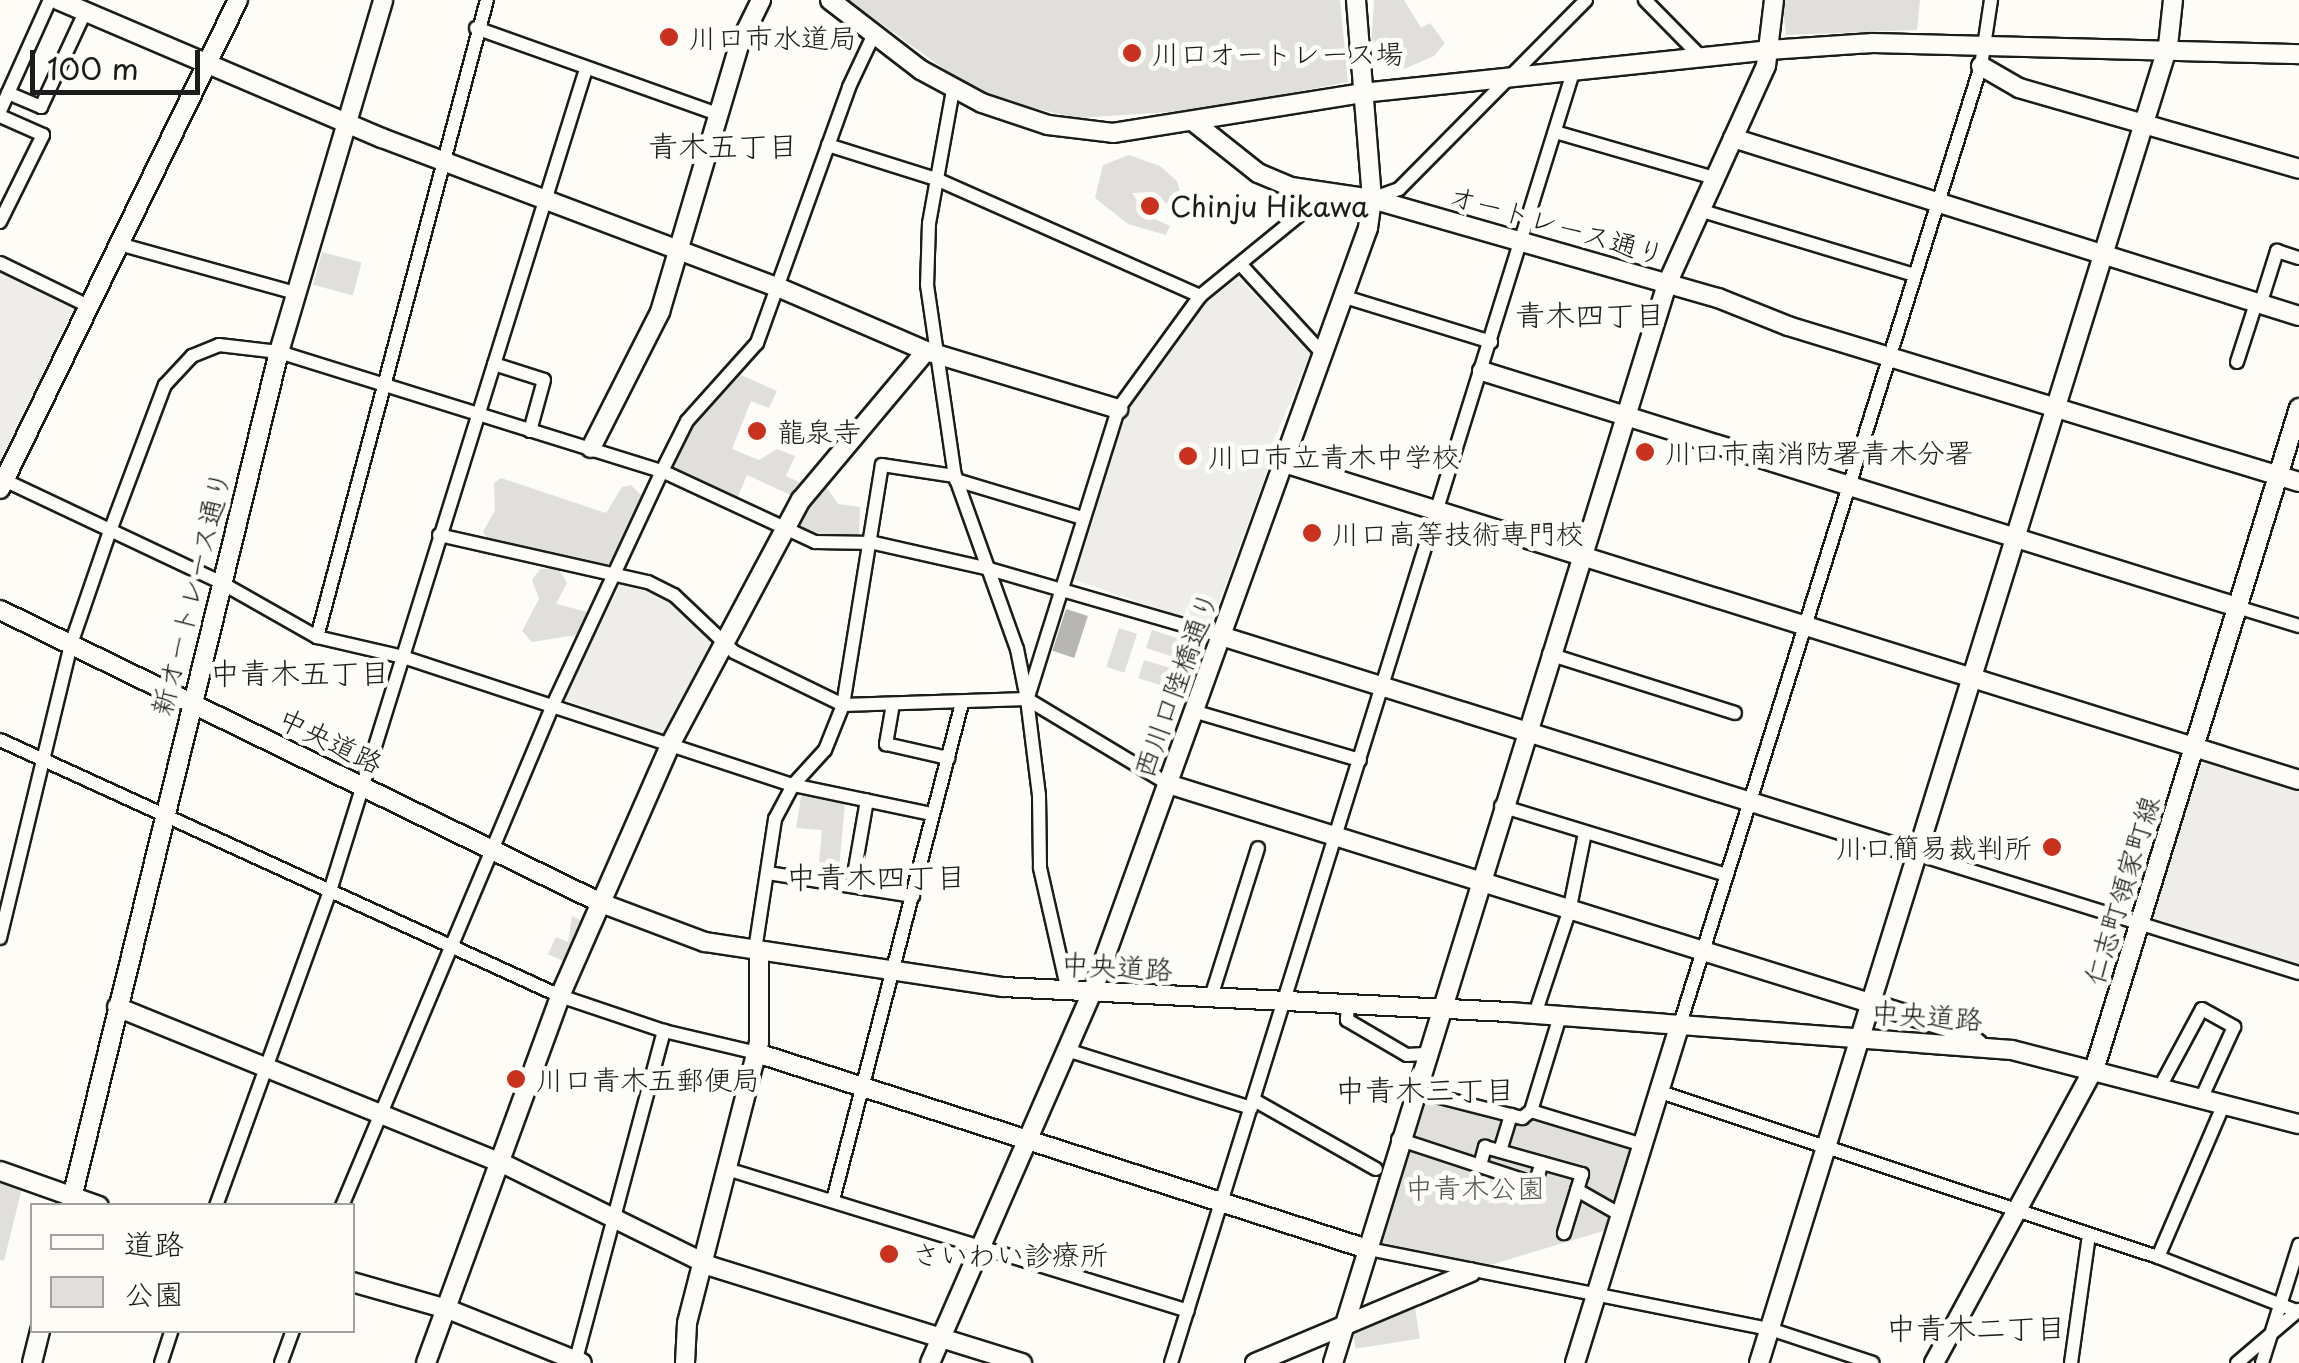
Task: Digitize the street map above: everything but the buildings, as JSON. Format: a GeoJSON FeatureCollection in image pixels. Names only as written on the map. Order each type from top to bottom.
{"type":"FeatureCollection","features":[{"type":"Feature","properties":{"kind":"street"},"geometry":{"type":"LineString","coordinates":[[0,222],[42,136],[0,114],[54,0],[345,122],[780,288],[931,352],[1118,409]]}},
{"type":"Feature","properties":{"kind":"street"},"geometry":{"type":"LineString","coordinates":[[238,0],[1,482],[220,582],[317,637],[403,657],[793,785],[932,814]]}},
{"type":"Feature","properties":{"kind":"street","name":"新オートレース通り"},"geometry":{"type":"LineString","coordinates":[[71,1201],[190,702],[279,352],[383,0]]}},
{"type":"Feature","properties":{"kind":"street"},"geometry":{"type":"LineString","coordinates":[[317,637],[476,28],[487,0]]}},
{"type":"Feature","properties":{"kind":"street"},"geometry":{"type":"LineString","coordinates":[[592,448],[660,312],[718,114],[761,0]]}},
{"type":"Feature","properties":{"kind":"street"},"geometry":{"type":"LineString","coordinates":[[830,0],[953,90],[1020,118],[1069,130],[1132,132],[1362,92],[1769,50],[2168,46],[2299,54]]}},
{"type":"Feature","properties":{"kind":"street","name":"西川口陸橋通り"},"geometry":{"type":"LineString","coordinates":[[930,1363],[1092,993],[1345,297],[1372,198],[1356,0]]}},
{"type":"Feature","properties":{"kind":"street"},"geometry":{"type":"LineString","coordinates":[[1372,198],[1399,189],[1586,0]]}},
{"type":"Feature","properties":{"kind":"street"},"geometry":{"type":"LineString","coordinates":[[1645,0],[1699,55]]}},
{"type":"Feature","properties":{"kind":"street"},"geometry":{"type":"LineString","coordinates":[[1332,1363],[1397,1138],[1667,284],[1769,50],[1774,0]]}},
{"type":"Feature","properties":{"kind":"street"},"geometry":{"type":"LineString","coordinates":[[1576,1363],[1981,66],[1991,0]]}},
{"type":"Feature","properties":{"kind":"street"},"geometry":{"type":"LineString","coordinates":[[1759,1363],[2168,46],[2173,0]]}},
{"type":"Feature","properties":{"kind":"street"},"geometry":{"type":"LineString","coordinates":[[8,93],[40,107],[86,12]]}},
{"type":"Feature","properties":{"kind":"street"},"geometry":{"type":"LineString","coordinates":[[476,28],[718,114]]}},
{"type":"Feature","properties":{"kind":"street"},"geometry":{"type":"LineString","coordinates":[[343,1203],[553,704],[662,471],[687,421],[757,343],[780,288],[828,145],[874,34]]}},
{"type":"Feature","properties":{"kind":"street"},"geometry":{"type":"LineString","coordinates":[[1981,66],[2018,88],[2145,120],[2299,169]]}},
{"type":"Feature","properties":{"kind":"street"},"geometry":{"type":"LineString","coordinates":[[217,1203],[330,890],[586,68]]}},
{"type":"Feature","properties":{"kind":"street"},"geometry":{"type":"LineString","coordinates":[[1172,1363],[1574,69]]}},
{"type":"Feature","properties":{"kind":"street"},"geometry":{"type":"LineString","coordinates":[[953,90],[936,179],[927,285],[931,352],[955,478],[989,569],[1027,699],[1039,795],[1040,868],[1068,991]]}},
{"type":"Feature","properties":{"kind":"street","name":"オートレース通り"},"geometry":{"type":"LineString","coordinates":[[1195,124],[1258,174],[1324,194],[1372,198],[1667,284],[2299,482]]}},
{"type":"Feature","properties":{"kind":"street"},"geometry":{"type":"LineString","coordinates":[[1555,132],[1714,178]]}},
{"type":"Feature","properties":{"kind":"street"},"geometry":{"type":"LineString","coordinates":[[1732,138],[2299,316]]}},
{"type":"Feature","properties":{"kind":"street"},"geometry":{"type":"LineString","coordinates":[[828,145],[936,179],[1200,296]]}},
{"type":"Feature","properties":{"kind":"street"},"geometry":{"type":"LineString","coordinates":[[1027,699],[1118,409],[1200,296],[1243,266],[1324,194]]}},
{"type":"Feature","properties":{"kind":"street"},"geometry":{"type":"LineString","coordinates":[[1699,210],[1914,275]]}},
{"type":"Feature","properties":{"kind":"street"},"geometry":{"type":"LineString","coordinates":[[119,244],[296,293]]}},
{"type":"Feature","properties":{"kind":"street"},"geometry":{"type":"LineString","coordinates":[[2237,362],[2277,251],[2299,258]]}},
{"type":"Feature","properties":{"kind":"street"},"geometry":{"type":"LineString","coordinates":[[0,263],[88,306]]}},
{"type":"Feature","properties":{"kind":"street"},"geometry":{"type":"LineString","coordinates":[[1243,266],[1324,355]]}},
{"type":"Feature","properties":{"kind":"street"},"geometry":{"type":"LineString","coordinates":[[1345,297],[1491,342]]}},
{"type":"Feature","properties":{"kind":"street"},"geometry":{"type":"LineString","coordinates":[[0,938],[71,644],[110,531],[165,385],[180,365],[219,345],[279,352],[662,471],[815,542],[874,544],[1062,588],[2299,973]]}},
{"type":"Feature","properties":{"kind":"street"},"geometry":{"type":"LineString","coordinates":[[426,1363],[450,1310],[560,996],[671,743],[784,530],[820,474],[931,352]]}},
{"type":"Feature","properties":{"kind":"street"},"geometry":{"type":"LineString","coordinates":[[494,364],[544,380],[530,431]]}},
{"type":"Feature","properties":{"kind":"street"},"geometry":{"type":"LineString","coordinates":[[1482,372],[2299,626]]}},
{"type":"Feature","properties":{"kind":"street","name":"仁志町領家町線"},"geometry":{"type":"LineString","coordinates":[[1934,1363],[2095,1067],[2299,408]]}},
{"type":"Feature","properties":{"kind":"street"},"geometry":{"type":"LineString","coordinates":[[1284,463],[2299,780]]}},
{"type":"Feature","properties":{"kind":"street"},"geometry":{"type":"LineString","coordinates":[[685,1363],[687,1323],[757,1052],[757,951],[775,819],[793,785],[826,750],[843,705],[874,544],[882,465],[955,478],[1083,518]]}},
{"type":"Feature","properties":{"kind":"street"},"geometry":{"type":"LineString","coordinates":[[440,535],[614,574],[674,595],[723,642],[843,705],[1027,699],[1168,784],[1870,1003],[1984,1047]]}},
{"type":"Feature","properties":{"kind":"street","name":"中央道路"},"geometry":{"type":"LineString","coordinates":[[0,610],[602,903],[677,934],[894,972],[1068,991],[1438,1008],[1984,1047],[2095,1067],[2299,1124]]}},
{"type":"Feature","properties":{"kind":"street"},"geometry":{"type":"LineString","coordinates":[[1548,654],[1735,713]]}},
{"type":"Feature","properties":{"kind":"street"},"geometry":{"type":"LineString","coordinates":[[833,1200],[962,703]]}},
{"type":"Feature","properties":{"kind":"street"},"geometry":{"type":"LineString","coordinates":[[893,704],[886,744],[948,758]]}},
{"type":"Feature","properties":{"kind":"street"},"geometry":{"type":"LineString","coordinates":[[1193,711],[1360,760]]}},
{"type":"Feature","properties":{"kind":"street"},"geometry":{"type":"LineString","coordinates":[[0,740],[560,996],[664,1031],[757,1052],[860,1090],[1364,1248],[1770,1330],[1873,1363]]}},
{"type":"Feature","properties":{"kind":"street"},"geometry":{"type":"LineString","coordinates":[[852,886],[867,800]]}},
{"type":"Feature","properties":{"kind":"street"},"geometry":{"type":"LineString","coordinates":[[1501,806],[1727,875]]}},
{"type":"Feature","properties":{"kind":"street"},"geometry":{"type":"LineString","coordinates":[[1535,1014],[1569,912],[1585,832]]}},
{"type":"Feature","properties":{"kind":"street"},"geometry":{"type":"LineString","coordinates":[[1211,997],[1258,848]]}},
{"type":"Feature","properties":{"kind":"street"},"geometry":{"type":"LineString","coordinates":[[768,873],[913,896]]}},
{"type":"Feature","properties":{"kind":"street"},"geometry":{"type":"LineString","coordinates":[[1348,1004],[1346,1020],[1407,1055],[1424,1054]]}},
{"type":"Feature","properties":{"kind":"street"},"geometry":{"type":"LineString","coordinates":[[117,1007],[502,1163],[704,1262],[1022,1363]]}},
{"type":"Feature","properties":{"kind":"street"},"geometry":{"type":"LineString","coordinates":[[2161,1085],[2202,1009],[2234,1027],[2202,1097]]}},
{"type":"Feature","properties":{"kind":"street"},"geometry":{"type":"LineString","coordinates":[[1412,1090],[1522,1118],[1531,1112],[1560,1016]]}},
{"type":"Feature","properties":{"kind":"street"},"geometry":{"type":"LineString","coordinates":[[355,1283],[450,1310],[578,1362],[664,1031]]}},
{"type":"Feature","properties":{"kind":"street"},"geometry":{"type":"LineString","coordinates":[[1067,1050],[1253,1104],[1376,1169]]}},
{"type":"Feature","properties":{"kind":"street"},"geometry":{"type":"LineString","coordinates":[[1660,1092],[1824,1150],[2158,1257],[2298,1311],[2237,1363]]}},
{"type":"Feature","properties":{"kind":"street"},"geometry":{"type":"LineString","coordinates":[[2158,1257],[2224,1104]]}},
{"type":"Feature","properties":{"kind":"street"},"geometry":{"type":"LineString","coordinates":[[1531,1112],[1643,1146]]}},
{"type":"Feature","properties":{"kind":"street"},"geometry":{"type":"LineString","coordinates":[[1500,1151],[1511,1115]]}},
{"type":"Feature","properties":{"kind":"street"},"geometry":{"type":"LineString","coordinates":[[1397,1138],[1481,1162]]}},
{"type":"Feature","properties":{"kind":"street"},"geometry":{"type":"LineString","coordinates":[[1542,1162],[1535,1184],[1480,1168],[1486,1147],[1542,1162],[1582,1174],[1564,1234]]}},
{"type":"Feature","properties":{"kind":"street"},"geometry":{"type":"LineString","coordinates":[[728,1169],[1188,1312]]}},
{"type":"Feature","properties":{"kind":"street"},"geometry":{"type":"LineString","coordinates":[[0,1172],[71,1201]]}},
{"type":"Feature","properties":{"kind":"street"},"geometry":{"type":"LineString","coordinates":[[1577,1190],[1622,1215]]}},
{"type":"Feature","properties":{"kind":"street"},"geometry":{"type":"LineString","coordinates":[[2071,1363],[2090,1234]]}},
{"type":"Feature","properties":{"kind":"street"},"geometry":{"type":"LineString","coordinates":[[2262,1363],[2299,1246]]}},
{"type":"Feature","properties":{"kind":"street"},"geometry":{"type":"LineString","coordinates":[[1255,1363],[1470,1272]]}},
{"type":"Feature","properties":{"kind":"street"},"geometry":{"type":"LineString","coordinates":[[32,1363],[39,1333]]}},
{"type":"Feature","properties":{"kind":"street"},"geometry":{"type":"LineString","coordinates":[[161,1363],[171,1333]]}},
{"type":"Feature","properties":{"kind":"street"},"geometry":{"type":"LineString","coordinates":[[281,1363],[292,1333]]}},
{"type":"Feature","properties":{"kind":"shaded area"},"geometry":{"type":"Polygon","coordinates":[[[0,269],[76,305],[0,462],[0,269]]]}},
{"type":"Feature","properties":{"kind":"shaded area","name":"川口市立青木中学校"},"geometry":{"type":"Polygon","coordinates":[[[1237,278],[1311,352],[1264,464],[1268,469],[1210,627],[1070,578],[1121,414],[1189,317],[1237,278]]]}},
{"type":"Feature","properties":{"kind":"shaded area"},"geometry":{"type":"Polygon","coordinates":[[[622,581],[673,602],[712,640],[664,735],[562,699],[622,581]]]}},
{"type":"Feature","properties":{"kind":"shaded area"},"geometry":{"type":"Polygon","coordinates":[[[1066,609],[1088,616],[1074,658],[1052,651],[1066,609]]]}},
{"type":"Feature","properties":{"kind":"shaded area"},"geometry":{"type":"Polygon","coordinates":[[[2203,759],[2299,789],[2299,967],[2151,917],[2203,759]]]}},
{"type":"Feature","properties":{"kind":"green space","name":"川口オートレース場"},"geometry":{"type":"Polygon","coordinates":[[[848,0],[1340,0],[1348,82],[1202,110],[1076,118],[1004,101],[961,81],[848,0]]]}},
{"type":"Feature","properties":{"kind":"green space"},"geometry":{"type":"Polygon","coordinates":[[[1374,0],[1404,0],[1421,28],[1430,23],[1445,43],[1434,56],[1404,69],[1386,37],[1371,44],[1374,0]]]}},
{"type":"Feature","properties":{"kind":"green space"},"geometry":{"type":"Polygon","coordinates":[[[1782,0],[1920,0],[1917,30],[1786,35],[1782,0]]]}},
{"type":"Feature","properties":{"kind":"green space"},"geometry":{"type":"Polygon","coordinates":[[[1129,155],[1160,166],[1177,181],[1182,197],[1168,205],[1154,192],[1132,193],[1148,216],[1170,226],[1166,235],[1128,224],[1095,198],[1103,165],[1129,155]]]}},
{"type":"Feature","properties":{"kind":"green space"},"geometry":{"type":"Polygon","coordinates":[[[322,252],[362,263],[353,295],[313,285],[322,252]]]}},
{"type":"Feature","properties":{"kind":"green space"},"geometry":{"type":"Polygon","coordinates":[[[741,375],[777,391],[769,408],[751,401],[732,449],[759,460],[777,449],[795,456],[786,476],[803,484],[795,497],[747,475],[736,501],[672,470],[694,421],[741,375]]]}},
{"type":"Feature","properties":{"kind":"green space"},"geometry":{"type":"Polygon","coordinates":[[[501,478],[606,513],[622,487],[631,485],[643,497],[611,563],[603,566],[488,540],[483,532],[495,510],[494,483],[501,478]]]}},
{"type":"Feature","properties":{"kind":"green space"},"geometry":{"type":"Polygon","coordinates":[[[823,482],[838,504],[860,507],[859,538],[811,537],[795,529],[823,482]]]}},
{"type":"Feature","properties":{"kind":"green space"},"geometry":{"type":"Polygon","coordinates":[[[558,568],[567,583],[556,604],[588,612],[576,635],[532,642],[522,631],[539,599],[532,580],[540,569],[558,568]]]}},
{"type":"Feature","properties":{"kind":"green space"},"geometry":{"type":"Polygon","coordinates":[[[1119,628],[1137,634],[1124,673],[1106,667],[1119,628]]]}},
{"type":"Feature","properties":{"kind":"green space"},"geometry":{"type":"Polygon","coordinates":[[[1152,630],[1190,642],[1184,660],[1146,648],[1152,630]]]}},
{"type":"Feature","properties":{"kind":"green space"},"geometry":{"type":"Polygon","coordinates":[[[1144,660],[1183,672],[1178,690],[1138,678],[1144,660]]]}},
{"type":"Feature","properties":{"kind":"green space"},"geometry":{"type":"Polygon","coordinates":[[[802,791],[845,802],[838,881],[828,880],[830,864],[819,862],[822,830],[796,828],[802,791]]]}},
{"type":"Feature","properties":{"kind":"green space"},"geometry":{"type":"Polygon","coordinates":[[[572,916],[586,923],[567,963],[548,954],[556,937],[568,942],[572,916]]]}},
{"type":"Feature","properties":{"kind":"green space","name":"中青木公園"},"geometry":{"type":"Polygon","coordinates":[[[1423,1096],[1523,1124],[1534,1117],[1632,1146],[1636,1151],[1610,1229],[1487,1266],[1374,1241],[1423,1096]]]}},
{"type":"Feature","properties":{"kind":"green space"},"geometry":{"type":"Polygon","coordinates":[[[0,1180],[22,1188],[4,1261],[0,1260],[0,1180]]]}},
{"type":"Feature","properties":{"kind":"green space"},"geometry":{"type":"Polygon","coordinates":[[[1415,1308],[1420,1339],[1356,1349],[1351,1318],[1415,1308]]]}},
{"type":"Feature","properties":{"kind":"place","name":"川口市水道局"},"geometry":{"type":"Point","coordinates":[669,37]}},
{"type":"Feature","properties":{"kind":"place","name":"川口オートレース場"},"geometry":{"type":"Point","coordinates":[1132,53]}},
{"type":"Feature","properties":{"kind":"place","name":"Chinju Hikawa"},"geometry":{"type":"Point","coordinates":[1150,206]}},
{"type":"Feature","properties":{"kind":"place","name":"龍泉寺"},"geometry":{"type":"Point","coordinates":[757,431]}},
{"type":"Feature","properties":{"kind":"place","name":"川口市南消防署青木分署"},"geometry":{"type":"Point","coordinates":[1645,452]}},
{"type":"Feature","properties":{"kind":"place","name":"川口市立青木中学校"},"geometry":{"type":"Point","coordinates":[1188,456]}},
{"type":"Feature","properties":{"kind":"place","name":"川口高等技術専門校"},"geometry":{"type":"Point","coordinates":[1312,533]}},
{"type":"Feature","properties":{"kind":"place","name":"川口簡易裁判所"},"geometry":{"type":"Point","coordinates":[2052,847]}},
{"type":"Feature","properties":{"kind":"place","name":"川口青木五郵便局"},"geometry":{"type":"Point","coordinates":[516,1079]}},
{"type":"Feature","properties":{"kind":"place","name":"さいわい診療所"},"geometry":{"type":"Point","coordinates":[889,1254]}},
{"type":"Feature","properties":{"kind":"district","name":"青木五丁目"},"geometry":{"type":"Point","coordinates":[723,145]}},
{"type":"Feature","properties":{"kind":"district","name":"青木四丁目"},"geometry":{"type":"Point","coordinates":[1590,314]}},
{"type":"Feature","properties":{"kind":"district","name":"中青木五丁目"},"geometry":{"type":"Point","coordinates":[300,672]}},
{"type":"Feature","properties":{"kind":"district","name":"中青木四丁目"},"geometry":{"type":"Point","coordinates":[876,876]}},
{"type":"Feature","properties":{"kind":"district","name":"中青木三丁目"},"geometry":{"type":"Point","coordinates":[1425,1089]}},
{"type":"Feature","properties":{"kind":"district","name":"中青木二丁目"},"geometry":{"type":"Point","coordinates":[1976,1327]}}]}
